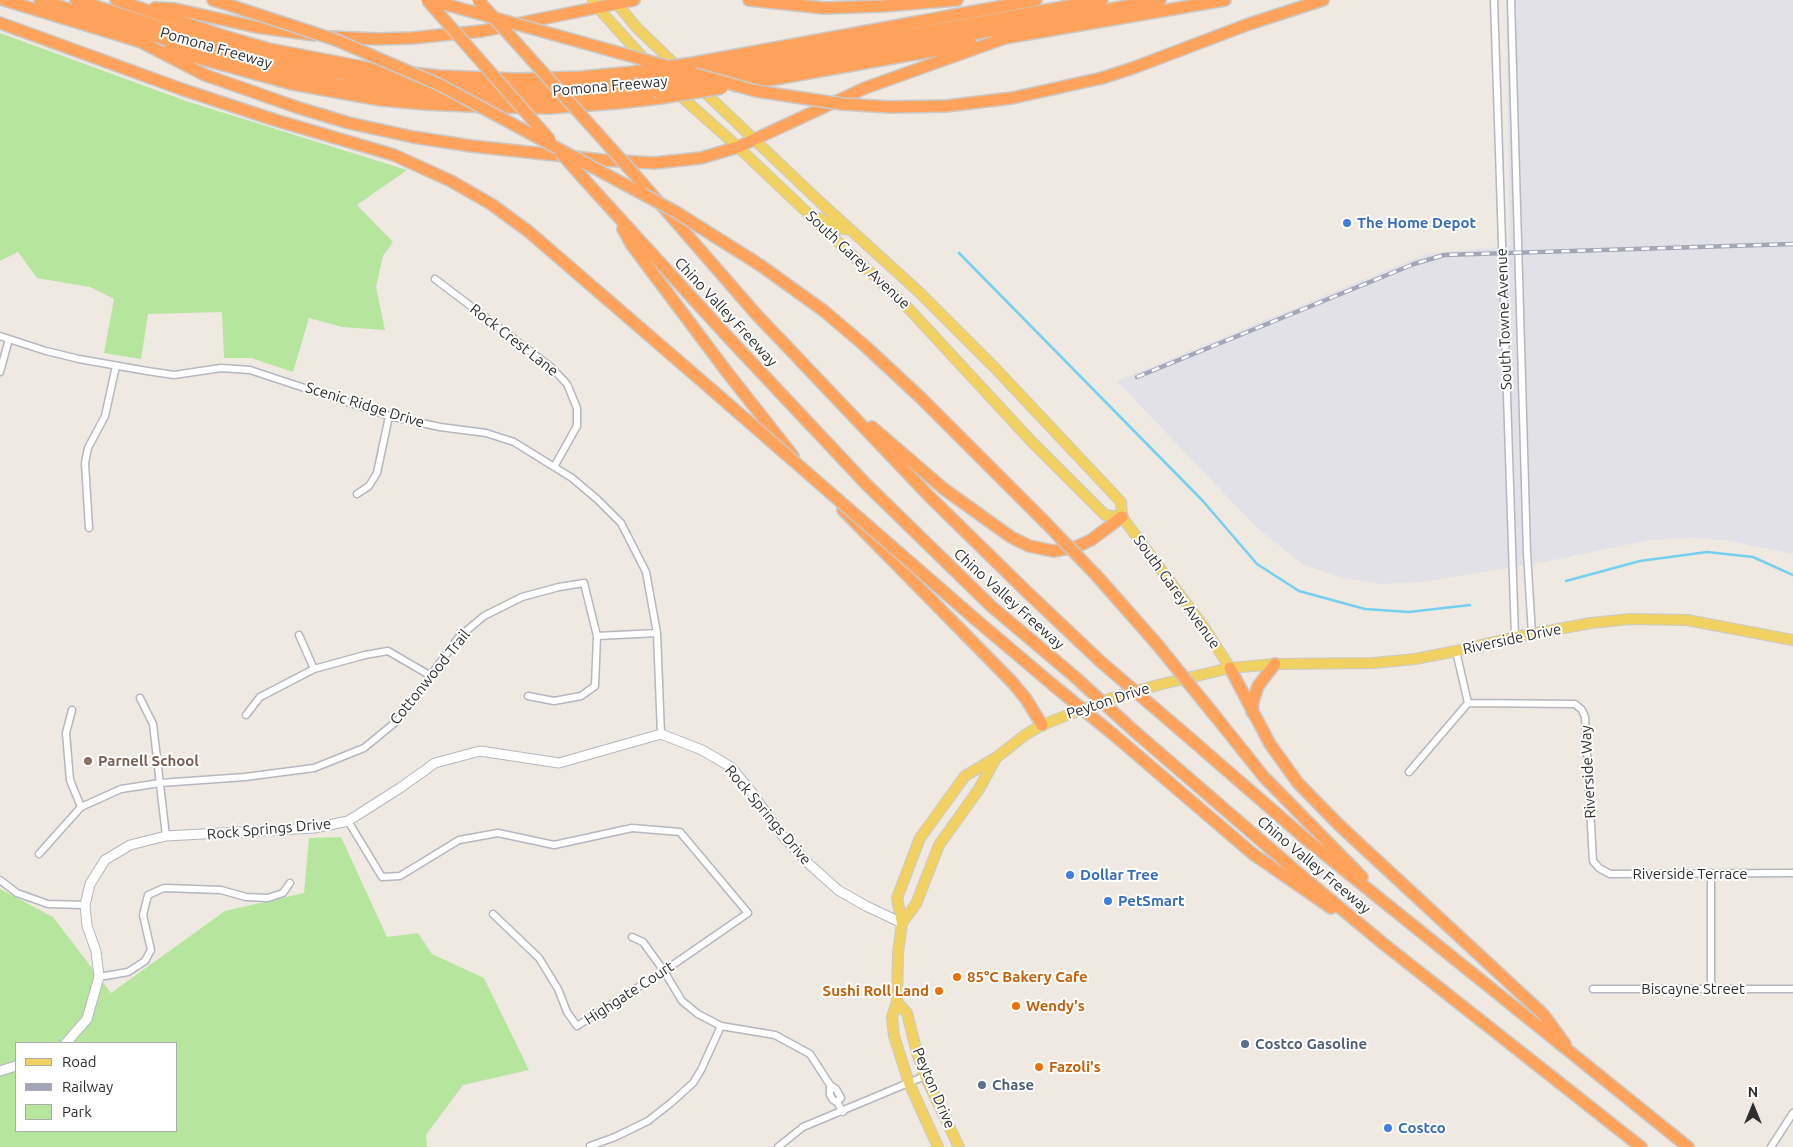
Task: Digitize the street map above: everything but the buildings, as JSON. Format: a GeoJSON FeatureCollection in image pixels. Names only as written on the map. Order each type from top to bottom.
{"type":"FeatureCollection","features":[{"type":"Feature","properties":{"kind":"highway","name":"Pomona Freeway"},"geometry":{"type":"LineString","coordinates":[[4,0],[261,77],[333,92],[381,100],[458,106],[549,108],[589,106],[1225,0]]}},
{"type":"Feature","properties":{"kind":"highway"},"geometry":{"type":"LineString","coordinates":[[40,0],[225,58],[335,84],[446,98],[495,99],[657,94]]}},
{"type":"Feature","properties":{"kind":"highway"},"geometry":{"type":"LineString","coordinates":[[76,0],[205,41],[314,69],[423,84],[492,88],[577,87],[642,81],[703,72],[1102,0]]}},
{"type":"Feature","properties":{"kind":"highway","name":"Pomona Freeway"},"geometry":{"type":"LineString","coordinates":[[116,0],[269,49],[368,68],[439,76],[492,78],[573,77],[633,72],[693,63],[1036,0]]}},
{"type":"Feature","properties":{"kind":"highway"},"geometry":{"type":"LineString","coordinates":[[213,0],[336,40],[440,85],[705,229],[760,264],[824,311],[914,391],[1096,575],[1156,643],[1264,777],[1398,914]]}},
{"type":"Feature","properties":{"kind":"highway"},"geometry":{"type":"LineString","coordinates":[[429,0],[756,91],[842,104],[890,107],[946,106],[1012,98],[1102,78],[1249,24],[1323,0]]}},
{"type":"Feature","properties":{"kind":"highway","name":"Chino Valley Freeway"},"geometry":{"type":"LineString","coordinates":[[429,0],[592,188],[734,343],[891,509],[991,606],[1303,877],[1385,945],[1641,1147]]}},
{"type":"Feature","properties":{"kind":"highway","name":"Chino Valley Freeway"},"geometry":{"type":"LineString","coordinates":[[478,0],[643,184],[756,314],[930,496],[1027,592],[1102,662],[1307,840],[1688,1147]]}},
{"type":"Feature","properties":{"kind":"highway"},"geometry":{"type":"LineString","coordinates":[[487,0],[510,35]]}},
{"type":"Feature","properties":{"kind":"highway"},"geometry":{"type":"LineString","coordinates":[[143,8],[175,9],[256,27],[304,34],[378,39],[438,36],[482,31],[596,4],[634,0]]}},
{"type":"Feature","properties":{"kind":"highway"},"geometry":{"type":"LineString","coordinates":[[748,0],[824,8],[883,6],[957,0]]}},
{"type":"Feature","properties":{"kind":"highway"},"geometry":{"type":"LineString","coordinates":[[717,85],[1160,0]]}},
{"type":"Feature","properties":{"kind":"highway"},"geometry":{"type":"LineString","coordinates":[[0,23],[184,90],[275,120],[394,155],[451,181],[491,204],[528,231],[974,618],[1253,854],[1385,945]]}},
{"type":"Feature","properties":{"kind":"highway"},"geometry":{"type":"LineString","coordinates":[[143,43],[205,75],[299,108],[349,123],[471,146],[644,163],[684,161],[718,154],[738,147],[874,85],[1005,38]]}},
{"type":"Feature","properties":{"kind":"highway"},"geometry":{"type":"LineString","coordinates":[[611,209],[631,244],[793,457],[1013,683],[1026,699],[1042,725]]}},
{"type":"Feature","properties":{"kind":"highway"},"geometry":{"type":"LineString","coordinates":[[836,397],[944,489],[1011,537],[1028,546],[1053,550],[1076,547],[1091,540],[1122,517]]}},
{"type":"Feature","properties":{"kind":"highway"},"geometry":{"type":"LineString","coordinates":[[1252,712],[1258,686],[1275,664]]}},
{"type":"Feature","properties":{"kind":"highway"},"geometry":{"type":"LineString","coordinates":[[1230,668],[1252,712],[1276,753],[1310,797],[1544,1015],[1573,1055]]}},
{"type":"Feature","properties":{"kind":"main road","name":"South Garey Avenue"},"geometry":{"type":"LineString","coordinates":[[615,2],[637,28],[919,292],[1002,375],[1121,502],[1122,517],[1204,627],[1230,668]]}},
{"type":"Feature","properties":{"kind":"main road","name":"South Garey Avenue"},"geometry":{"type":"LineString","coordinates":[[596,4],[667,84],[738,147],[910,310],[1031,441],[1105,515],[1122,517]]}},
{"type":"Feature","properties":{"kind":"main road"},"geometry":{"type":"LineString","coordinates":[[803,208],[838,228],[851,230]]}},
{"type":"Feature","properties":{"kind":"main road","name":"Riverside Drive"},"geometry":{"type":"LineString","coordinates":[[1230,668],[1275,664],[1374,663],[1415,659],[1515,637],[1591,623],[1630,619],[1687,620],[1793,640]]}},
{"type":"Feature","properties":{"kind":"main road","name":"Peyton Drive"},"geometry":{"type":"LineString","coordinates":[[938,1147],[909,1083],[894,1036],[892,1017],[897,1002],[898,953],[902,923],[897,898],[920,838],[965,776],[997,757],[1025,735],[1042,725],[1117,696],[1230,668]]}},
{"type":"Feature","properties":{"kind":"main road","name":"Peyton Drive"},"geometry":{"type":"LineString","coordinates":[[902,923],[916,904],[939,845],[979,789],[997,757]]}},
{"type":"Feature","properties":{"kind":"main road","name":"Peyton Drive"},"geometry":{"type":"LineString","coordinates":[[897,1002],[907,1013],[925,1076],[959,1147]]}},
{"type":"Feature","properties":{"kind":"street","name":"South Towne Avenue"},"geometry":{"type":"LineString","coordinates":[[1494,0],[1515,637]]}},
{"type":"Feature","properties":{"kind":"street","name":"South Towne Avenue"},"geometry":{"type":"LineString","coordinates":[[1511,0],[1527,553],[1532,634]]}},
{"type":"Feature","properties":{"kind":"street","name":"Rock Crest Lane"},"geometry":{"type":"LineString","coordinates":[[435,279],[551,367],[567,384],[577,408],[577,426],[554,467]]}},
{"type":"Feature","properties":{"kind":"street","name":"Scenic Ridge Drive"},"geometry":{"type":"LineString","coordinates":[[0,336],[46,351],[116,366],[174,375],[221,368],[250,370],[389,416],[440,427],[486,433],[514,442],[572,478],[598,500],[621,524],[646,572],[657,633],[661,734]]}},
{"type":"Feature","properties":{"kind":"street"},"geometry":{"type":"LineString","coordinates":[[0,372],[9,339]]}},
{"type":"Feature","properties":{"kind":"street"},"geometry":{"type":"LineString","coordinates":[[89,528],[85,462],[88,448],[105,416],[116,366]]}},
{"type":"Feature","properties":{"kind":"street"},"geometry":{"type":"LineString","coordinates":[[357,494],[369,486],[377,473],[389,416]]}},
{"type":"Feature","properties":{"kind":"street","name":"Cottonwood Trail"},"geometry":{"type":"LineString","coordinates":[[39,854],[81,807],[121,789],[160,783],[246,777],[314,768],[364,748],[397,721],[459,637],[484,616],[522,597],[559,587],[584,583],[597,636]]}},
{"type":"Feature","properties":{"kind":"street"},"geometry":{"type":"LineString","coordinates":[[528,696],[554,701],[581,696],[595,686],[597,636],[657,633]]}},
{"type":"Feature","properties":{"kind":"street"},"geometry":{"type":"LineString","coordinates":[[299,635],[314,669]]}},
{"type":"Feature","properties":{"kind":"street"},"geometry":{"type":"LineString","coordinates":[[246,715],[260,697],[314,669],[365,655],[388,651],[431,676]]}},
{"type":"Feature","properties":{"kind":"street"},"geometry":{"type":"LineString","coordinates":[[1409,772],[1468,703],[1456,651]]}},
{"type":"Feature","properties":{"kind":"street"},"geometry":{"type":"LineString","coordinates":[[140,698],[153,724],[166,836]]}},
{"type":"Feature","properties":{"kind":"street","name":"Riverside Way"},"geometry":{"type":"LineString","coordinates":[[1468,703],[1575,704],[1582,710],[1585,717],[1592,861]]}},
{"type":"Feature","properties":{"kind":"street"},"geometry":{"type":"LineString","coordinates":[[72,710],[66,733],[70,780],[81,807]]}},
{"type":"Feature","properties":{"kind":"street","name":"Rock Springs Drive"},"geometry":{"type":"LineString","coordinates":[[67,1042],[87,1018],[99,978],[96,951],[87,926],[85,904],[90,884],[104,860],[130,845],[166,836],[314,828],[348,821],[435,763],[480,751],[559,763],[661,734],[702,750],[730,767],[750,790],[781,834],[809,864],[838,890],[902,923]]}},
{"type":"Feature","properties":{"kind":"street","name":"Highgate Court"},"geometry":{"type":"LineString","coordinates":[[348,821],[382,877],[400,876],[459,840],[498,833],[554,845],[632,828],[680,832],[748,913],[664,971],[577,1026],[567,1012],[558,989],[539,958],[493,914]]}},
{"type":"Feature","properties":{"kind":"street","name":"Riverside Terrace"},"geometry":{"type":"LineString","coordinates":[[1592,861],[1599,868],[1610,874],[1793,873]]}},
{"type":"Feature","properties":{"kind":"street"},"geometry":{"type":"LineString","coordinates":[[1710,874],[1711,988]]}},
{"type":"Feature","properties":{"kind":"street"},"geometry":{"type":"LineString","coordinates":[[0,880],[17,893],[48,904],[85,904]]}},
{"type":"Feature","properties":{"kind":"street"},"geometry":{"type":"LineString","coordinates":[[99,978],[128,972],[145,961],[151,950],[143,915],[148,895],[164,888],[221,890],[246,897],[268,898],[283,893],[290,883]]}},
{"type":"Feature","properties":{"kind":"street"},"geometry":{"type":"LineString","coordinates":[[632,937],[643,942],[664,971],[682,1001],[698,1014],[721,1026],[776,1034],[810,1054],[830,1085],[836,1089],[841,1098],[838,1102],[843,1112]]}},
{"type":"Feature","properties":{"kind":"street","name":"Biscayne Street"},"geometry":{"type":"LineString","coordinates":[[1593,989],[1793,989]]}},
{"type":"Feature","properties":{"kind":"street"},"geometry":{"type":"LineString","coordinates":[[590,1146],[615,1137],[648,1120],[693,1083],[721,1026]]}},
{"type":"Feature","properties":{"kind":"street"},"geometry":{"type":"LineString","coordinates":[[0,1071],[15,1066]]}},
{"type":"Feature","properties":{"kind":"street"},"geometry":{"type":"LineString","coordinates":[[778,1147],[803,1127],[843,1112],[925,1076]]}},
{"type":"Feature","properties":{"kind":"street"},"geometry":{"type":"LineString","coordinates":[[1771,1147],[1793,1113]]}},
{"type":"Feature","properties":{"kind":"shaded area"},"geometry":{"type":"Polygon","coordinates":[[[1506,0],[1793,0],[1793,554],[1730,541],[1695,538],[1649,540],[1545,562],[1422,582],[1380,584],[1341,577],[1304,565],[1257,528],[1117,381],[1426,254],[1510,246],[1506,0]]]}},
{"type":"Feature","properties":{"kind":"green space"},"geometry":{"type":"Polygon","coordinates":[[[0,33],[186,101],[407,170],[357,205],[393,242],[383,256],[376,287],[385,330],[342,327],[309,318],[293,372],[251,358],[224,358],[222,312],[148,314],[141,359],[104,353],[114,299],[90,287],[37,278],[18,252],[0,261],[0,33]]]}},
{"type":"Feature","properties":{"kind":"green space"},"geometry":{"type":"Polygon","coordinates":[[[341,837],[387,937],[418,933],[432,954],[484,978],[529,1070],[463,1085],[426,1135],[427,1147],[0,1147],[0,889],[53,917],[111,993],[225,911],[304,893],[309,838],[341,837]]]}},
{"type":"Feature","properties":{"kind":"waterway"},"geometry":{"type":"LineString","coordinates":[[959,253],[1202,500],[1257,564],[1299,591],[1365,609],[1409,612],[1470,605]]}},
{"type":"Feature","properties":{"kind":"waterway"},"geometry":{"type":"LineString","coordinates":[[1566,581],[1640,561],[1707,552],[1753,557],[1793,575]]}},
{"type":"Feature","properties":{"kind":"railway"},"geometry":{"type":"LineString","coordinates":[[1137,377],[1414,264],[1444,255],[1793,244]]}},
{"type":"Feature","properties":{"kind":"place","name":"The Home Depot"},"geometry":{"type":"Point","coordinates":[1347,223]}},
{"type":"Feature","properties":{"kind":"place","name":"Parnell School"},"geometry":{"type":"Point","coordinates":[88,761]}},
{"type":"Feature","properties":{"kind":"place","name":"Dollar Tree"},"geometry":{"type":"Point","coordinates":[1070,875]}},
{"type":"Feature","properties":{"kind":"place","name":"PetSmart"},"geometry":{"type":"Point","coordinates":[1108,901]}},
{"type":"Feature","properties":{"kind":"place","name":"85°C Bakery Cafe"},"geometry":{"type":"Point","coordinates":[957,977]}},
{"type":"Feature","properties":{"kind":"place","name":"Sushi Roll Land"},"geometry":{"type":"Point","coordinates":[939,991]}},
{"type":"Feature","properties":{"kind":"place","name":"Wendy's"},"geometry":{"type":"Point","coordinates":[1016,1006]}},
{"type":"Feature","properties":{"kind":"place","name":"Costco Gasoline"},"geometry":{"type":"Point","coordinates":[1245,1044]}},
{"type":"Feature","properties":{"kind":"place","name":"Fazoli's"},"geometry":{"type":"Point","coordinates":[1039,1067]}},
{"type":"Feature","properties":{"kind":"place","name":"Chase"},"geometry":{"type":"Point","coordinates":[982,1085]}},
{"type":"Feature","properties":{"kind":"place","name":"Costco"},"geometry":{"type":"Point","coordinates":[1388,1128]}}]}
